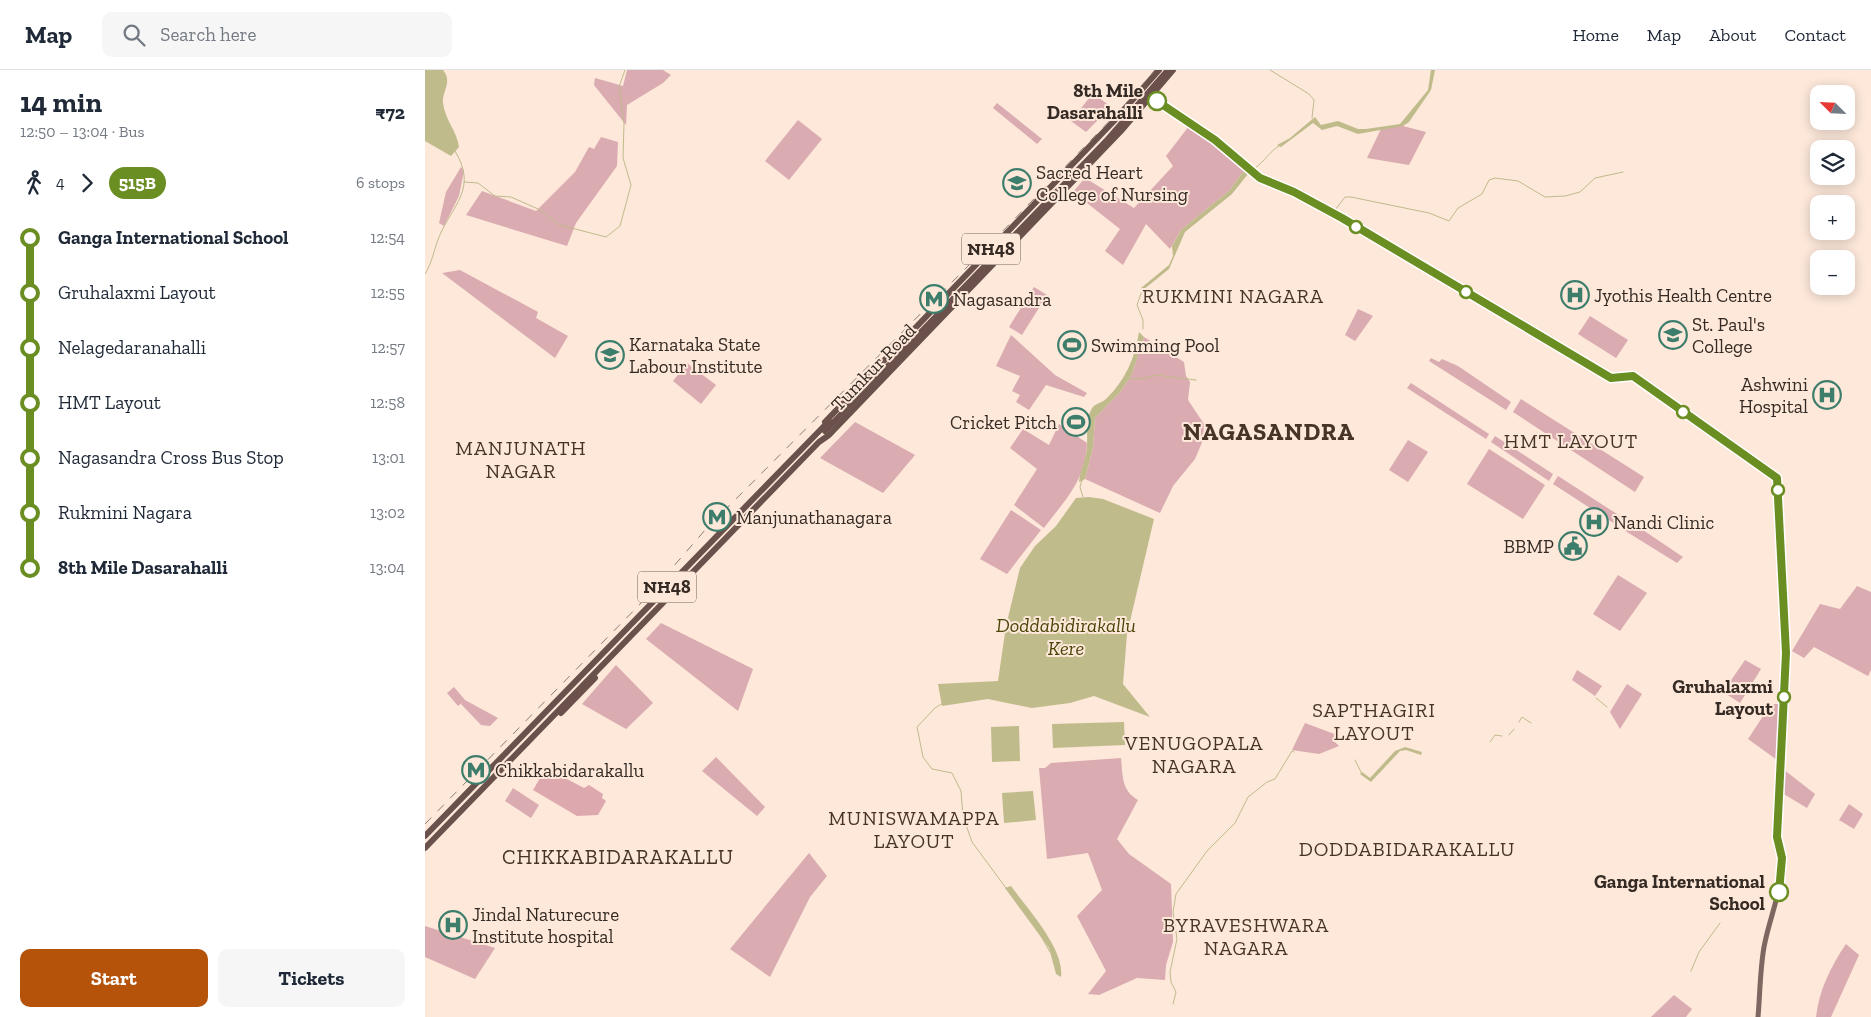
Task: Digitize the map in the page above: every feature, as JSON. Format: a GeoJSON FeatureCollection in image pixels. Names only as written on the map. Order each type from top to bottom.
{"type":"FeatureCollection","features":[{"type":"Feature","properties":{"kind":"highway","name":"Tumkur Road"},"geometry":{"type":"LineString","coordinates":[[826,426],[826,420],[837,408],[1113,122],[1159,70]]}},
{"type":"Feature","properties":{"kind":"highway"},"geometry":{"type":"LineString","coordinates":[[819,442],[826,426],[1103,139],[1164,70]]}},
{"type":"Feature","properties":{"kind":"highway"},"geometry":{"type":"LineString","coordinates":[[826,426],[1108,139],[1169,70]]}},
{"type":"Feature","properties":{"kind":"highway","name":"Tumkur Road"},"geometry":{"type":"LineString","coordinates":[[819,442],[829,435],[1119,134],[1173,70]]}},
{"type":"Feature","properties":{"kind":"highway"},"geometry":{"type":"LineString","coordinates":[[1061,176],[1069,184]]}},
{"type":"Feature","properties":{"kind":"highway","name":"NH48"},"geometry":{"type":"LineString","coordinates":[[425,836],[826,426]]}},
{"type":"Feature","properties":{"kind":"highway","name":"NH48"},"geometry":{"type":"LineString","coordinates":[[425,848],[819,442]]}},
{"type":"Feature","properties":{"kind":"highway"},"geometry":{"type":"LineString","coordinates":[[561,713],[592,681],[603,664]]}},
{"type":"Feature","properties":{"kind":"main road"},"geometry":{"type":"LineString","coordinates":[[1153,98],[1215,140],[1254,174],[1294,192],[1342,218],[1611,378],[1633,376],[1777,478],[1786,652],[1777,837],[1782,858],[1781,887],[1764,948],[1758,1017]]}},
{"type":"Feature","properties":{"kind":"shaded area"},"geometry":{"type":"Polygon","coordinates":[[[627,70],[663,70],[671,75],[663,83],[627,105],[626,125],[594,85],[595,78],[623,86],[627,70]]]}},
{"type":"Feature","properties":{"kind":"shaded area"},"geometry":{"type":"Polygon","coordinates":[[[1093,93],[1111,107],[1086,132],[1071,121],[1093,93]]]}},
{"type":"Feature","properties":{"kind":"shaded area"},"geometry":{"type":"Polygon","coordinates":[[[997,103],[1042,139],[1037,144],[993,108],[997,103]]]}},
{"type":"Feature","properties":{"kind":"shaded area"},"geometry":{"type":"Polygon","coordinates":[[[798,120],[822,139],[789,180],[765,161],[798,120]]]}},
{"type":"Feature","properties":{"kind":"shaded area"},"geometry":{"type":"Polygon","coordinates":[[[1189,126],[1235,158],[1244,170],[1230,190],[1181,230],[1170,249],[1146,224],[1123,265],[1105,251],[1120,229],[1073,192],[1085,178],[1134,208],[1173,166],[1166,156],[1189,126]]]}},
{"type":"Feature","properties":{"kind":"shaded area"},"geometry":{"type":"Polygon","coordinates":[[[1403,126],[1426,132],[1409,165],[1367,158],[1381,129],[1403,126]]]}},
{"type":"Feature","properties":{"kind":"shaded area"},"geometry":{"type":"Polygon","coordinates":[[[601,137],[618,142],[617,166],[576,223],[567,246],[466,215],[482,191],[536,211],[575,172],[589,147],[594,149],[601,137]]]}},
{"type":"Feature","properties":{"kind":"shaded area"},"geometry":{"type":"Polygon","coordinates":[[[461,167],[464,171],[459,196],[444,226],[439,223],[446,192],[461,167]]]}},
{"type":"Feature","properties":{"kind":"shaded area"},"geometry":{"type":"Polygon","coordinates":[[[460,270],[538,312],[536,318],[568,336],[555,358],[442,273],[460,270]]]}},
{"type":"Feature","properties":{"kind":"shaded area"},"geometry":{"type":"Polygon","coordinates":[[[1034,287],[1047,295],[1022,335],[1009,327],[1034,287]]]}},
{"type":"Feature","properties":{"kind":"shaded area"},"geometry":{"type":"Polygon","coordinates":[[[1358,309],[1373,316],[1355,341],[1345,335],[1358,309]]]}},
{"type":"Feature","properties":{"kind":"shaded area"},"geometry":{"type":"Polygon","coordinates":[[[1590,316],[1628,340],[1616,358],[1578,334],[1590,316]]]}},
{"type":"Feature","properties":{"kind":"shaded area"},"geometry":{"type":"Polygon","coordinates":[[[1011,335],[1055,375],[1087,393],[1084,397],[1046,385],[1029,410],[1016,402],[1020,395],[1012,391],[1020,376],[996,366],[1011,335]]]}},
{"type":"Feature","properties":{"kind":"shaded area"},"geometry":{"type":"Polygon","coordinates":[[[1144,337],[1184,362],[1186,376],[1190,382],[1188,400],[1204,424],[1203,440],[1195,459],[1173,486],[1160,513],[1085,479],[1093,447],[1095,418],[1121,391],[1132,374],[1144,337]]]}},
{"type":"Feature","properties":{"kind":"shaded area"},"geometry":{"type":"Polygon","coordinates":[[[1431,358],[1439,362],[1442,359],[1458,366],[1511,402],[1506,410],[1429,361],[1431,358]]]}},
{"type":"Feature","properties":{"kind":"shaded area"},"geometry":{"type":"Polygon","coordinates":[[[687,363],[716,385],[701,404],[673,381],[687,363]]]}},
{"type":"Feature","properties":{"kind":"shaded area"},"geometry":{"type":"Polygon","coordinates":[[[1411,383],[1489,434],[1486,439],[1407,388],[1411,383]]]}},
{"type":"Feature","properties":{"kind":"shaded area"},"geometry":{"type":"Polygon","coordinates":[[[1521,399],[1644,477],[1635,492],[1513,412],[1521,399]]]}},
{"type":"Feature","properties":{"kind":"shaded area"},"geometry":{"type":"Polygon","coordinates":[[[855,422],[915,455],[883,493],[820,458],[855,422]]]}},
{"type":"Feature","properties":{"kind":"shaded area"},"geometry":{"type":"Polygon","coordinates":[[[1059,424],[1087,443],[1086,456],[1083,468],[1073,489],[1044,528],[1014,505],[1037,469],[1010,448],[1023,429],[1049,445],[1059,424]]]}},
{"type":"Feature","properties":{"kind":"shaded area"},"geometry":{"type":"Polygon","coordinates":[[[1495,436],[1553,474],[1549,481],[1491,442],[1495,436]]]}},
{"type":"Feature","properties":{"kind":"shaded area"},"geometry":{"type":"Polygon","coordinates":[[[1408,440],[1428,452],[1408,482],[1389,470],[1408,440]]]}},
{"type":"Feature","properties":{"kind":"shaded area"},"geometry":{"type":"Polygon","coordinates":[[[1489,449],[1545,485],[1523,519],[1467,484],[1489,449]]]}},
{"type":"Feature","properties":{"kind":"shaded area"},"geometry":{"type":"Polygon","coordinates":[[[1558,476],[1620,516],[1615,524],[1553,484],[1558,476]]]}},
{"type":"Feature","properties":{"kind":"shaded area"},"geometry":{"type":"Polygon","coordinates":[[[1011,510],[1041,530],[1007,574],[980,559],[1011,510]]]}},
{"type":"Feature","properties":{"kind":"shaded area"},"geometry":{"type":"Polygon","coordinates":[[[1625,518],[1683,557],[1677,563],[1619,527],[1625,518]]]}},
{"type":"Feature","properties":{"kind":"shaded area"},"geometry":{"type":"Polygon","coordinates":[[[1618,575],[1647,593],[1620,631],[1593,614],[1618,575]]]}},
{"type":"Feature","properties":{"kind":"shaded area"},"geometry":{"type":"Polygon","coordinates":[[[1857,586],[1871,592],[1871,670],[1868,676],[1814,647],[1804,658],[1792,651],[1820,604],[1840,609],[1857,586]]]}},
{"type":"Feature","properties":{"kind":"shaded area"},"geometry":{"type":"Polygon","coordinates":[[[661,623],[753,669],[738,711],[646,639],[661,623]]]}},
{"type":"Feature","properties":{"kind":"shaded area"},"geometry":{"type":"Polygon","coordinates":[[[1745,660],[1761,669],[1740,703],[1723,692],[1745,660]]]}},
{"type":"Feature","properties":{"kind":"shaded area"},"geometry":{"type":"Polygon","coordinates":[[[616,665],[653,703],[626,729],[582,704],[616,665]]]}},
{"type":"Feature","properties":{"kind":"shaded area"},"geometry":{"type":"Polygon","coordinates":[[[1577,670],[1602,686],[1595,696],[1572,680],[1577,670]]]}},
{"type":"Feature","properties":{"kind":"shaded area"},"geometry":{"type":"Polygon","coordinates":[[[1627,684],[1642,694],[1620,729],[1610,712],[1627,684]]]}},
{"type":"Feature","properties":{"kind":"shaded area"},"geometry":{"type":"Polygon","coordinates":[[[454,687],[465,700],[498,718],[490,726],[481,725],[461,704],[463,702],[458,706],[447,693],[454,687]]]}},
{"type":"Feature","properties":{"kind":"shaded area"},"geometry":{"type":"Polygon","coordinates":[[[1771,704],[1779,704],[1777,760],[1748,739],[1771,704]]]}},
{"type":"Feature","properties":{"kind":"shaded area"},"geometry":{"type":"Polygon","coordinates":[[[1305,723],[1337,735],[1334,741],[1339,746],[1319,754],[1292,750],[1305,723]]]}},
{"type":"Feature","properties":{"kind":"shaded area"},"geometry":{"type":"Polygon","coordinates":[[[716,757],[765,807],[757,816],[702,771],[716,757]]]}},
{"type":"Feature","properties":{"kind":"shaded area"},"geometry":{"type":"Polygon","coordinates":[[[1121,758],[1124,782],[1128,792],[1138,800],[1117,839],[1129,854],[1171,884],[1173,942],[1166,965],[1165,980],[1137,978],[1099,995],[1088,994],[1106,971],[1077,916],[1102,890],[1088,853],[1047,859],[1039,768],[1045,768],[1051,763],[1121,758]]]}},
{"type":"Feature","properties":{"kind":"shaded area"},"geometry":{"type":"Polygon","coordinates":[[[546,768],[584,788],[589,785],[603,794],[602,798],[606,801],[598,815],[577,816],[533,790],[546,768]]]}},
{"type":"Feature","properties":{"kind":"shaded area"},"geometry":{"type":"Polygon","coordinates":[[[1783,769],[1815,794],[1807,808],[1782,793],[1783,769]]]}},
{"type":"Feature","properties":{"kind":"shaded area"},"geometry":{"type":"Polygon","coordinates":[[[513,788],[539,805],[531,818],[505,801],[513,788]]]}},
{"type":"Feature","properties":{"kind":"shaded area"},"geometry":{"type":"Polygon","coordinates":[[[1849,804],[1863,814],[1854,829],[1839,820],[1849,804]]]}},
{"type":"Feature","properties":{"kind":"shaded area"},"geometry":{"type":"Polygon","coordinates":[[[809,853],[827,876],[810,897],[770,977],[730,949],[809,853]]]}},
{"type":"Feature","properties":{"kind":"shaded area"},"geometry":{"type":"Polygon","coordinates":[[[425,926],[495,948],[475,979],[425,957],[425,926]]]}},
{"type":"Feature","properties":{"kind":"shaded area"},"geometry":{"type":"Polygon","coordinates":[[[1846,944],[1859,955],[1831,1017],[1816,1017],[1820,997],[1827,979],[1835,961],[1846,944]]]}},
{"type":"Feature","properties":{"kind":"shaded area"},"geometry":{"type":"Polygon","coordinates":[[[1674,995],[1692,1009],[1686,1017],[1651,1017],[1674,995]]]}},
{"type":"Feature","properties":{"kind":"water"},"geometry":{"type":"Polygon","coordinates":[[[425,70],[443,70],[446,74],[447,83],[443,99],[444,109],[459,147],[451,156],[425,141],[425,70]]]}},
{"type":"Feature","properties":{"kind":"water"},"geometry":{"type":"Polygon","coordinates":[[[1431,70],[1435,70],[1431,90],[1409,122],[1403,126],[1358,134],[1337,126],[1322,130],[1313,123],[1281,147],[1277,145],[1290,138],[1315,117],[1321,125],[1338,121],[1358,129],[1400,124],[1428,90],[1431,70]]]}},
{"type":"Feature","properties":{"kind":"water"},"geometry":{"type":"Polygon","coordinates":[[[1244,170],[1248,174],[1232,194],[1185,232],[1169,269],[1143,290],[1141,288],[1169,265],[1173,256],[1172,246],[1181,230],[1230,190],[1244,170]]]}},
{"type":"Feature","properties":{"kind":"water"},"geometry":{"type":"Polygon","coordinates":[[[1139,332],[1144,337],[1132,374],[1121,391],[1095,418],[1093,447],[1085,479],[1079,482],[1086,452],[1089,415],[1092,408],[1106,399],[1124,377],[1135,351],[1139,332]]]}},
{"type":"Feature","properties":{"kind":"water","name":"Doddabidirakallu Kere"},"geometry":{"type":"Polygon","coordinates":[[[1076,498],[1103,499],[1154,519],[1127,634],[1123,684],[1150,717],[1094,696],[1070,703],[1032,708],[988,699],[942,706],[938,684],[998,681],[1006,626],[1020,568],[1035,546],[1056,526],[1076,498]]]}},
{"type":"Feature","properties":{"kind":"water"},"geometry":{"type":"Polygon","coordinates":[[[1124,722],[1125,745],[1053,748],[1052,724],[1124,722]]]}},
{"type":"Feature","properties":{"kind":"water"},"geometry":{"type":"Polygon","coordinates":[[[1019,726],[1020,761],[992,762],[991,727],[1019,726]]]}},
{"type":"Feature","properties":{"kind":"water"},"geometry":{"type":"Polygon","coordinates":[[[1405,747],[1422,752],[1421,755],[1406,750],[1400,751],[1371,782],[1360,774],[1362,772],[1370,778],[1395,751],[1405,747]]]}},
{"type":"Feature","properties":{"kind":"water"},"geometry":{"type":"Polygon","coordinates":[[[1033,791],[1036,820],[1004,823],[1002,793],[1033,791]]]}},
{"type":"Feature","properties":{"kind":"water"},"geometry":{"type":"Polygon","coordinates":[[[1011,886],[1044,929],[1057,954],[1061,966],[1061,977],[1056,974],[1049,948],[1005,888],[1011,886]]]}},
{"type":"Feature","properties":{"kind":"waterway"},"geometry":{"type":"LineString","coordinates":[[464,182],[478,183],[495,196],[511,197],[538,209],[560,225],[606,237],[620,226],[631,185],[623,158],[624,123],[619,87],[625,70]]}},
{"type":"Feature","properties":{"kind":"waterway"},"geometry":{"type":"LineString","coordinates":[[1270,70],[1309,94],[1314,100],[1312,118]]}},
{"type":"Feature","properties":{"kind":"waterway"},"geometry":{"type":"LineString","coordinates":[[1255,168],[1279,146]]}},
{"type":"Feature","properties":{"kind":"waterway"},"geometry":{"type":"LineString","coordinates":[[425,274],[439,237],[461,196],[464,186],[461,164],[455,151]]}},
{"type":"Feature","properties":{"kind":"waterway"},"geometry":{"type":"LineString","coordinates":[[1255,169],[1272,180]]}},
{"type":"Feature","properties":{"kind":"waterway"},"geometry":{"type":"LineString","coordinates":[[1332,209],[1335,210],[1345,197],[1351,197],[1429,213],[1449,221],[1458,208],[1482,194],[1489,180],[1495,178],[1518,181],[1545,197],[1565,196],[1580,192],[1595,178],[1623,172]]}},
{"type":"Feature","properties":{"kind":"waterway"},"geometry":{"type":"LineString","coordinates":[[1143,288],[1137,305],[1143,320],[1143,329]]}},
{"type":"Feature","properties":{"kind":"waterway"},"geometry":{"type":"LineString","coordinates":[[1128,379],[1147,378],[1156,375],[1196,380]]}},
{"type":"Feature","properties":{"kind":"waterway"},"geometry":{"type":"LineString","coordinates":[[1082,480],[1080,487],[1083,497]]}},
{"type":"Feature","properties":{"kind":"waterway"},"geometry":{"type":"LineString","coordinates":[[1596,698],[1607,707]]}},
{"type":"Feature","properties":{"kind":"waterway"},"geometry":{"type":"LineString","coordinates":[[943,703],[935,708],[917,727],[923,757],[932,769],[952,773],[961,791],[963,816],[972,842],[1006,888]]}},
{"type":"Feature","properties":{"kind":"waterway"},"geometry":{"type":"LineString","coordinates":[[1519,722],[1522,717],[1531,723]]}},
{"type":"Feature","properties":{"kind":"waterway"},"geometry":{"type":"LineString","coordinates":[[1509,735],[1514,729]]}},
{"type":"Feature","properties":{"kind":"waterway"},"geometry":{"type":"LineString","coordinates":[[1490,742],[1495,735],[1502,736]]}},
{"type":"Feature","properties":{"kind":"waterway"},"geometry":{"type":"LineString","coordinates":[[1173,1004],[1176,992],[1171,982],[1170,972],[1177,939],[1173,912],[1176,894],[1207,851],[1235,823],[1248,797],[1267,782],[1275,779],[1292,751],[1294,752]]}},
{"type":"Feature","properties":{"kind":"waterway"},"geometry":{"type":"LineString","coordinates":[[1355,760],[1362,774]]}},
{"type":"Feature","properties":{"kind":"waterway"},"geometry":{"type":"LineString","coordinates":[[1691,971],[1699,952],[1720,923]]}},
{"type":"Feature","properties":{"kind":"waterway"},"geometry":{"type":"LineString","coordinates":[[1041,936],[1050,952]]}},
{"type":"Feature","properties":{"kind":"railway"},"geometry":{"type":"LineString","coordinates":[[425,824],[646,598],[706,529],[997,237],[1123,107],[1155,70]]}},
{"type":"Feature","properties":{"kind":"bus line","name":"515B"},"geometry":{"type":"LineString","coordinates":[[1157,101],[1215,140],[1260,178],[1294,192],[1342,218],[1611,378],[1633,376],[1777,478],[1786,652],[1777,837],[1782,858],[1781,887],[1779,892]]}},
{"type":"Feature","properties":{"kind":"place","name":"8th Mile Dasarahalli"},"geometry":{"type":"Point","coordinates":[1157,101]}},
{"type":"Feature","properties":{"kind":"place","name":"Sacred Heart College of Nursing"},"geometry":{"type":"Point","coordinates":[1017,183]}},
{"type":"Feature","properties":{"kind":"place","name":"Jyothis Health Centre"},"geometry":{"type":"Point","coordinates":[1575,295]}},
{"type":"Feature","properties":{"kind":"place","name":"Nagasandra"},"geometry":{"type":"Point","coordinates":[934,299]}},
{"type":"Feature","properties":{"kind":"place","name":"St. Paul's College"},"geometry":{"type":"Point","coordinates":[1673,335]}},
{"type":"Feature","properties":{"kind":"place","name":"Swimming Pool"},"geometry":{"type":"Point","coordinates":[1072,345]}},
{"type":"Feature","properties":{"kind":"place","name":"Karnataka State Labour Institute"},"geometry":{"type":"Point","coordinates":[610,355]}},
{"type":"Feature","properties":{"kind":"place","name":"Ashwini Hospital"},"geometry":{"type":"Point","coordinates":[1827,395]}},
{"type":"Feature","properties":{"kind":"place","name":"Cricket Pitch"},"geometry":{"type":"Point","coordinates":[1076,422]}},
{"type":"Feature","properties":{"kind":"place","name":"Manjunathanagara"},"geometry":{"type":"Point","coordinates":[717,517]}},
{"type":"Feature","properties":{"kind":"place","name":"Nandi Clinic"},"geometry":{"type":"Point","coordinates":[1594,522]}},
{"type":"Feature","properties":{"kind":"place","name":"BBMP"},"geometry":{"type":"Point","coordinates":[1573,546]}},
{"type":"Feature","properties":{"kind":"place","name":"Gruhalaxmi Layout"},"geometry":{"type":"Point","coordinates":[1784,697]}},
{"type":"Feature","properties":{"kind":"place","name":"Chikkabidarakallu"},"geometry":{"type":"Point","coordinates":[476,770]}},
{"type":"Feature","properties":{"kind":"place","name":"Ganga International School"},"geometry":{"type":"Point","coordinates":[1779,892]}},
{"type":"Feature","properties":{"kind":"place","name":"Jindal Naturecure Institute hospital"},"geometry":{"type":"Point","coordinates":[453,925]}},
{"type":"Feature","properties":{"kind":"district","name":"RUKMINI NAGARA"},"geometry":{"type":"Point","coordinates":[1233,296]}},
{"type":"Feature","properties":{"kind":"district","name":"NAGASANDRA"},"geometry":{"type":"Point","coordinates":[1269,432]}},
{"type":"Feature","properties":{"kind":"district","name":"HMT LAYOUT"},"geometry":{"type":"Point","coordinates":[1571,441]}},
{"type":"Feature","properties":{"kind":"district","name":"MANJUNATH NAGAR"},"geometry":{"type":"Point","coordinates":[521,460]}},
{"type":"Feature","properties":{"kind":"district","name":"SAPTHAGIRI LAYOUT"},"geometry":{"type":"Point","coordinates":[1374,722]}},
{"type":"Feature","properties":{"kind":"district","name":"VENUGOPALA NAGARA"},"geometry":{"type":"Point","coordinates":[1194,754]}},
{"type":"Feature","properties":{"kind":"district","name":"MUNISWAMAPPA LAYOUT"},"geometry":{"type":"Point","coordinates":[914,830]}},
{"type":"Feature","properties":{"kind":"district","name":"DODDABIDARAKALLU"},"geometry":{"type":"Point","coordinates":[1407,849]}},
{"type":"Feature","properties":{"kind":"district","name":"CHIKKABIDARAKALLU"},"geometry":{"type":"Point","coordinates":[618,857]}},
{"type":"Feature","properties":{"kind":"district","name":"BYRAVESHWARA NAGARA"},"geometry":{"type":"Point","coordinates":[1246,936]}}]}
